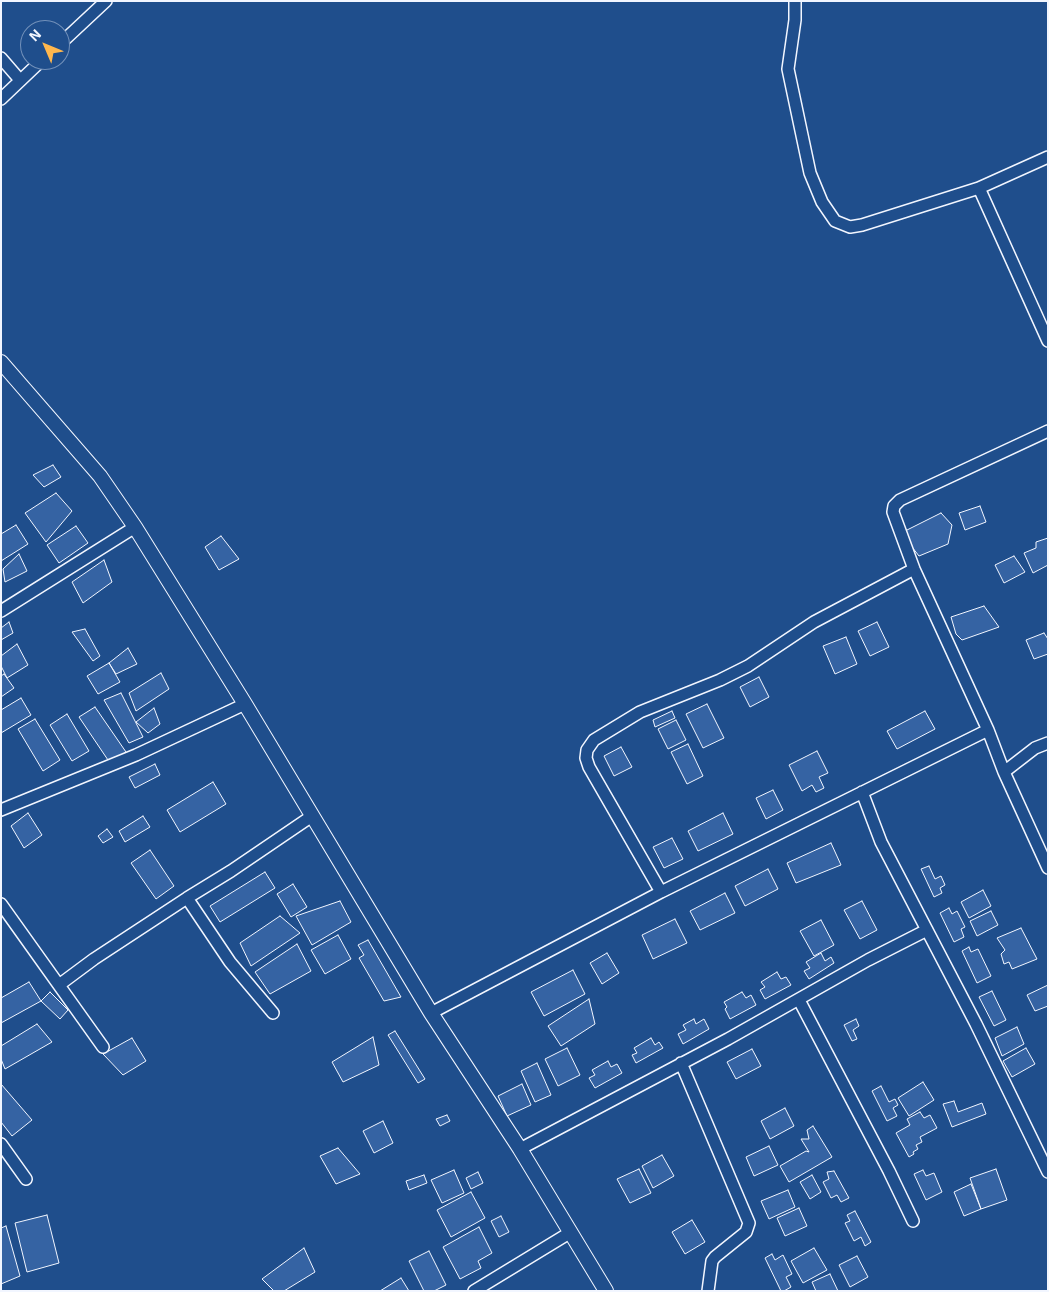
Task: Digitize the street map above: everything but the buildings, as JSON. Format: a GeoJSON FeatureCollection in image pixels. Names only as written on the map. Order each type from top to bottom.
{"type":"FeatureCollection","features":[{"type":"Feature","properties":{"kind":"street"},"geometry":{"type":"LineString","coordinates":[[70,35],[106,1]]}},
{"type":"Feature","properties":{"kind":"street"},"geometry":{"type":"LineString","coordinates":[[795,1],[795,20],[788,69],[810,173],[822,202],[835,221],[850,227],[862,225],[979,188],[1048,157]]}},
{"type":"Feature","properties":{"kind":"street"},"geometry":{"type":"LineString","coordinates":[[1,58],[20,80]]}},
{"type":"Feature","properties":{"kind":"street"},"geometry":{"type":"LineString","coordinates":[[1,99],[31,70]]}},
{"type":"Feature","properties":{"kind":"street"},"geometry":{"type":"LineString","coordinates":[[979,188],[1048,341]]}},
{"type":"Feature","properties":{"kind":"street"},"geometry":{"type":"LineString","coordinates":[[1,362],[100,476],[135,527],[245,704],[431,1013],[520,1149],[606,1291]]}},
{"type":"Feature","properties":{"kind":"street"},"geometry":{"type":"LineString","coordinates":[[1048,431],[900,500],[894,506],[893,512],[914,569],[988,730],[1004,772],[1048,868]]}},
{"type":"Feature","properties":{"kind":"street"},"geometry":{"type":"LineString","coordinates":[[2,611],[135,527]]}},
{"type":"Feature","properties":{"kind":"street"},"geometry":{"type":"LineString","coordinates":[[661,892],[589,767],[586,758],[587,750],[594,740],[640,712],[720,680],[748,666],[814,622],[914,569]]}},
{"type":"Feature","properties":{"kind":"street"},"geometry":{"type":"LineString","coordinates":[[1,810],[136,755],[245,704]]}},
{"type":"Feature","properties":{"kind":"street"},"geometry":{"type":"LineString","coordinates":[[431,1013],[661,892],[988,730]]}},
{"type":"Feature","properties":{"kind":"street"},"geometry":{"type":"LineString","coordinates":[[1004,772],[1035,748],[1048,742]]}},
{"type":"Feature","properties":{"kind":"street"},"geometry":{"type":"LineString","coordinates":[[862,792],[881,842],[976,1024],[1048,1172]]}},
{"type":"Feature","properties":{"kind":"street"},"geometry":{"type":"LineString","coordinates":[[59,985],[312,816]]}},
{"type":"Feature","properties":{"kind":"street"},"geometry":{"type":"LineString","coordinates":[[187,898],[230,962],[274,1013]]}},
{"type":"Feature","properties":{"kind":"street"},"geometry":{"type":"LineString","coordinates":[[1,904],[103,1047]]}},
{"type":"Feature","properties":{"kind":"street"},"geometry":{"type":"LineString","coordinates":[[520,1149],[926,930]]}},
{"type":"Feature","properties":{"kind":"street"},"geometry":{"type":"LineString","coordinates":[[799,1000],[885,1162],[913,1221]]}},
{"type":"Feature","properties":{"kind":"street"},"geometry":{"type":"LineString","coordinates":[[681,1063],[749,1223],[746,1232],[712,1261],[708,1291]]}},
{"type":"Feature","properties":{"kind":"street"},"geometry":{"type":"LineString","coordinates":[[1,1144],[26,1179]]}},
{"type":"Feature","properties":{"kind":"street"},"geometry":{"type":"LineString","coordinates":[[474,1291],[570,1232]]}}]}
